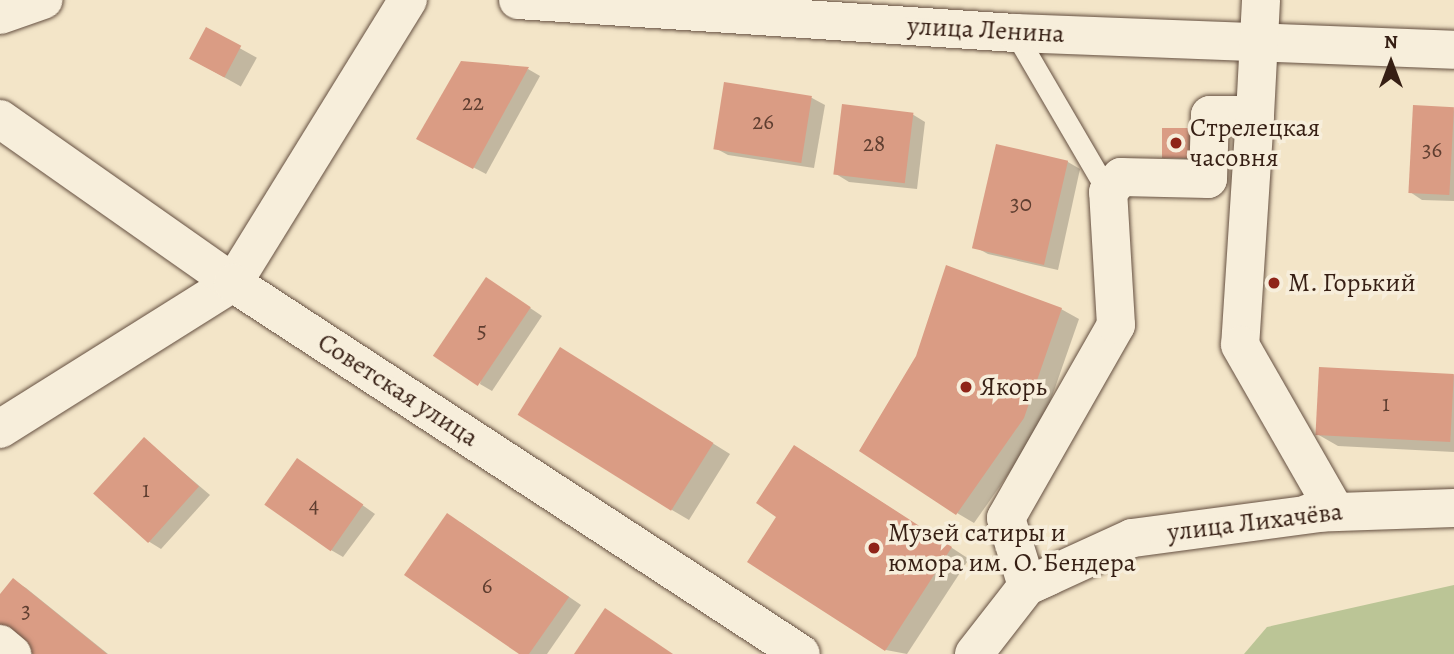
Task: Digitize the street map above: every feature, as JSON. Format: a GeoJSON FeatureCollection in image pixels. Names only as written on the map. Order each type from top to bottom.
{"type":"FeatureCollection","features":[{"type":"Feature","properties":{"kind":"street"},"geometry":{"type":"LineString","coordinates":[[0,15],[43,0]]}},
{"type":"Feature","properties":{"kind":"street"},"geometry":{"type":"LineString","coordinates":[[0,429],[233,283],[408,0]]}},
{"type":"Feature","properties":{"kind":"street","name":"улица Ленина"},"geometry":{"type":"LineString","coordinates":[[518,0],[1015,33],[1259,40],[1454,50]]}},
{"type":"Feature","properties":{"kind":"street"},"geometry":{"type":"LineString","coordinates":[[1261,0],[1240,345],[1335,511]]}},
{"type":"Feature","properties":{"kind":"street"},"geometry":{"type":"LineString","coordinates":[[974,654],[1027,586],[1006,518],[1116,325],[1108,192],[1121,177],[1208,179],[1210,115],[1255,115]]}},
{"type":"Feature","properties":{"kind":"street","name":"Советская улица"},"geometry":{"type":"LineString","coordinates":[[0,119],[233,283],[801,654]]}},
{"type":"Feature","properties":{"kind":"street","name":"улица Лихачёва"},"geometry":{"type":"LineString","coordinates":[[1027,586],[1132,538],[1335,511],[1454,508]]}},
{"type":"Feature","properties":{"kind":"street"},"geometry":{"type":"LineString","coordinates":[[0,644],[12,654]]}},
{"type":"Feature","properties":{"kind":"lane"},"geometry":{"type":"LineString","coordinates":[[1015,33],[1108,192]]}},
{"type":"Feature","properties":{"kind":"green space"},"geometry":{"type":"Polygon","coordinates":[[[1454,585],[1454,654],[1244,654],[1267,627],[1454,585]]]}},
{"type":"Feature","properties":{"kind":"building"},"geometry":{"type":"Polygon","coordinates":[[[206,27],[241,46],[224,78],[189,59],[206,27]]]}},
{"type":"Feature","properties":{"kind":"building"},"geometry":{"type":"Polygon","coordinates":[[[461,61],[529,67],[473,169],[416,139],[461,61]]]}},
{"type":"Feature","properties":{"kind":"building"},"geometry":{"type":"Polygon","coordinates":[[[724,82],[812,96],[801,163],[713,149],[724,82]]]}},
{"type":"Feature","properties":{"kind":"building"},"geometry":{"type":"Polygon","coordinates":[[[842,104],[913,113],[905,183],[833,174],[842,104]]]}},
{"type":"Feature","properties":{"kind":"building"},"geometry":{"type":"Polygon","coordinates":[[[1413,105],[1454,107],[1449,195],[1408,193],[1413,105]]]}},
{"type":"Feature","properties":{"kind":"building","name":"Стрелецкая часовня"},"geometry":{"type":"Polygon","coordinates":[[[1162,128],[1190,128],[1190,158],[1162,158],[1162,128]]]}},
{"type":"Feature","properties":{"kind":"building"},"geometry":{"type":"Polygon","coordinates":[[[996,144],[1068,161],[1044,265],[972,248],[996,144]]]}},
{"type":"Feature","properties":{"kind":"building","name":"Якорь"},"geometry":{"type":"Polygon","coordinates":[[[946,265],[1062,308],[1024,418],[956,515],[859,451],[916,356],[946,265]]]}},
{"type":"Feature","properties":{"kind":"building"},"geometry":{"type":"Polygon","coordinates":[[[486,277],[531,307],[478,386],[433,356],[486,277]]]}},
{"type":"Feature","properties":{"kind":"building"},"geometry":{"type":"Polygon","coordinates":[[[560,347],[713,443],[671,511],[518,415],[560,347]]]}},
{"type":"Feature","properties":{"kind":"building"},"geometry":{"type":"Polygon","coordinates":[[[1319,367],[1454,374],[1450,442],[1315,435],[1319,367]]]}},
{"type":"Feature","properties":{"kind":"building"},"geometry":{"type":"Polygon","coordinates":[[[144,437],[199,487],[148,543],[93,493],[144,437]]]}},
{"type":"Feature","properties":{"kind":"building"},"geometry":{"type":"Polygon","coordinates":[[[794,445],[952,547],[885,651],[747,562],[776,517],[756,503],[794,445]]]}},
{"type":"Feature","properties":{"kind":"building"},"geometry":{"type":"Polygon","coordinates":[[[297,458],[363,504],[331,551],[264,505],[297,458]]]}},
{"type":"Feature","properties":{"kind":"building"},"geometry":{"type":"Polygon","coordinates":[[[447,513],[569,597],[529,654],[519,654],[404,575],[447,513]]]}},
{"type":"Feature","properties":{"kind":"building"},"geometry":{"type":"Polygon","coordinates":[[[13,578],[107,654],[33,654],[0,628],[0,594],[13,578]]]}},
{"type":"Feature","properties":{"kind":"building"},"geometry":{"type":"Polygon","coordinates":[[[605,608],[673,654],[574,654],[605,608]]]}},
{"type":"Feature","properties":{"kind":"place","name":"Стрелецкая часовня"},"geometry":{"type":"Point","coordinates":[1176,143]}},
{"type":"Feature","properties":{"kind":"place","name":"М. Горький"},"geometry":{"type":"Point","coordinates":[1274,283]}},
{"type":"Feature","properties":{"kind":"place","name":"Якорь"},"geometry":{"type":"Point","coordinates":[966,387]}},
{"type":"Feature","properties":{"kind":"place","name":"Музей сатиры и юмора им. О. Бендера"},"geometry":{"type":"Point","coordinates":[874,548]}}]}
